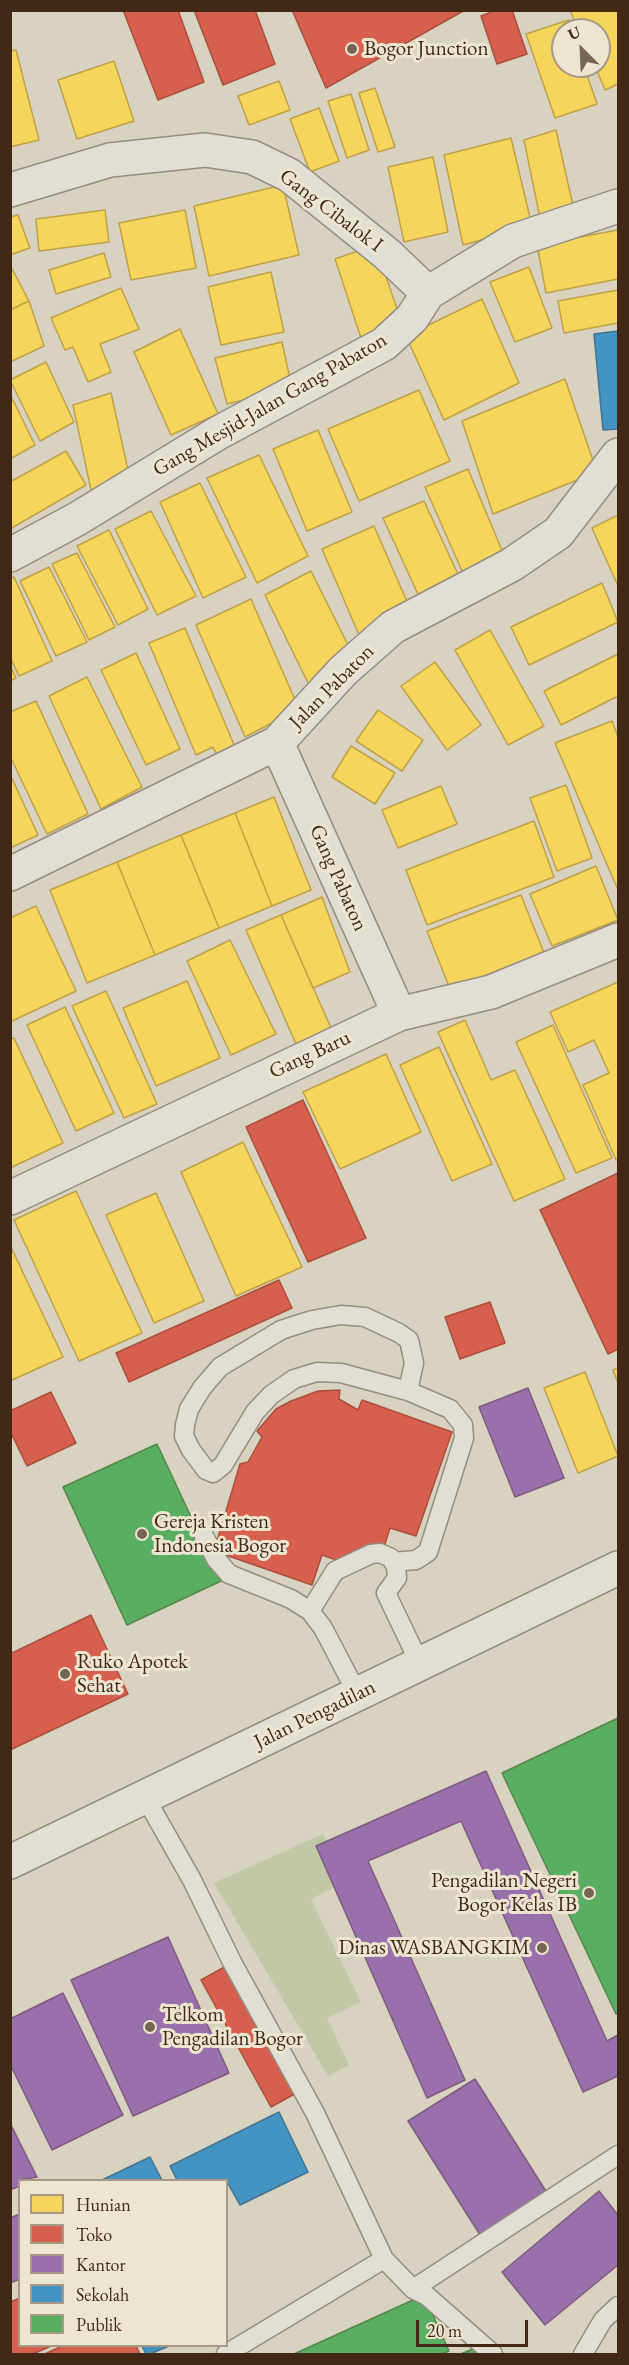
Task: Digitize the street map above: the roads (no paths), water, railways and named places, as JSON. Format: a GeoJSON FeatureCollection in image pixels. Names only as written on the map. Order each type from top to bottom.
{"type":"FeatureCollection","features":[{"type":"Feature","properties":{"kind":"street","name":"Gang Cibalok I"},"geometry":{"type":"LineString","coordinates":[[10,190],[110,160],[205,150],[252,157],[289,175],[387,254],[428,293]]}},
{"type":"Feature","properties":{"kind":"street","name":"Gang Mesjid-Jalan Gang Pabaton"},"geometry":{"type":"LineString","coordinates":[[10,555],[76,519],[218,433],[384,344],[412,318],[428,293],[513,241],[618,206]]}},
{"type":"Feature","properties":{"kind":"street","name":"Jalan Pabaton"},"geometry":{"type":"LineString","coordinates":[[10,874],[277,743],[343,671],[393,627],[511,565],[558,533],[618,455]]}},
{"type":"Feature","properties":{"kind":"street","name":"Gang Pabaton"},"geometry":{"type":"LineString","coordinates":[[277,743],[399,1014]]}},
{"type":"Feature","properties":{"kind":"street","name":"Gang Baru"},"geometry":{"type":"LineString","coordinates":[[10,1198],[399,1014],[492,992],[618,940]]}},
{"type":"Feature","properties":{"kind":"street","name":"Jalan Pengadilan"},"geometry":{"type":"LineString","coordinates":[[10,1862],[618,1568]]}},
{"type":"Feature","properties":{"kind":"lane"},"geometry":{"type":"LineString","coordinates":[[393,1562],[416,1560],[428,1552],[464,1438],[463,1425],[456,1414],[408,1391],[341,1373],[317,1372],[294,1379],[271,1395],[255,1412],[223,1466],[213,1473],[206,1470],[184,1436],[189,1409],[202,1388],[220,1367],[272,1335],[312,1320],[341,1315],[365,1317],[409,1340],[414,1363],[408,1391]]}},
{"type":"Feature","properties":{"kind":"lane"},"geometry":{"type":"LineString","coordinates":[[204,1536],[216,1559],[229,1574],[291,1599],[310,1611],[322,1628],[358,1695]]}},
{"type":"Feature","properties":{"kind":"lane"},"geometry":{"type":"LineString","coordinates":[[310,1611],[335,1571],[371,1554],[380,1553],[396,1566],[397,1578],[386,1593],[420,1664]]}},
{"type":"Feature","properties":{"kind":"lane"},"geometry":{"type":"LineString","coordinates":[[145,1797],[192,1880],[232,1962],[315,2113],[384,2259],[413,2289],[427,2296],[493,2355]]}},
{"type":"Feature","properties":{"kind":"lane"},"geometry":{"type":"LineString","coordinates":[[413,2289],[618,2156]]}},
{"type":"Feature","properties":{"kind":"lane"},"geometry":{"type":"LineString","coordinates":[[226,2355],[384,2259]]}},
{"type":"Feature","properties":{"kind":"lane"},"geometry":{"type":"LineString","coordinates":[[586,2353],[603,2320],[618,2306]]}},
{"type":"Feature","properties":{"kind":"place","name":"Bogor Junction"},"geometry":{"type":"Point","coordinates":[352,49]}},
{"type":"Feature","properties":{"kind":"place","name":"Gereja Kristen Indonesia Bogor"},"geometry":{"type":"Point","coordinates":[142,1534]}},
{"type":"Feature","properties":{"kind":"place","name":"Ruko Apotek Sehat"},"geometry":{"type":"Point","coordinates":[65,1674]}},
{"type":"Feature","properties":{"kind":"place","name":"Pengadilan Negeri Bogor Kelas IB"},"geometry":{"type":"Point","coordinates":[589,1893]}},
{"type":"Feature","properties":{"kind":"place","name":"Dinas WASBANGKIM"},"geometry":{"type":"Point","coordinates":[542,1948]}},
{"type":"Feature","properties":{"kind":"place","name":"Telkom Pengadilan Bogor"},"geometry":{"type":"Point","coordinates":[150,2027]}}]}
